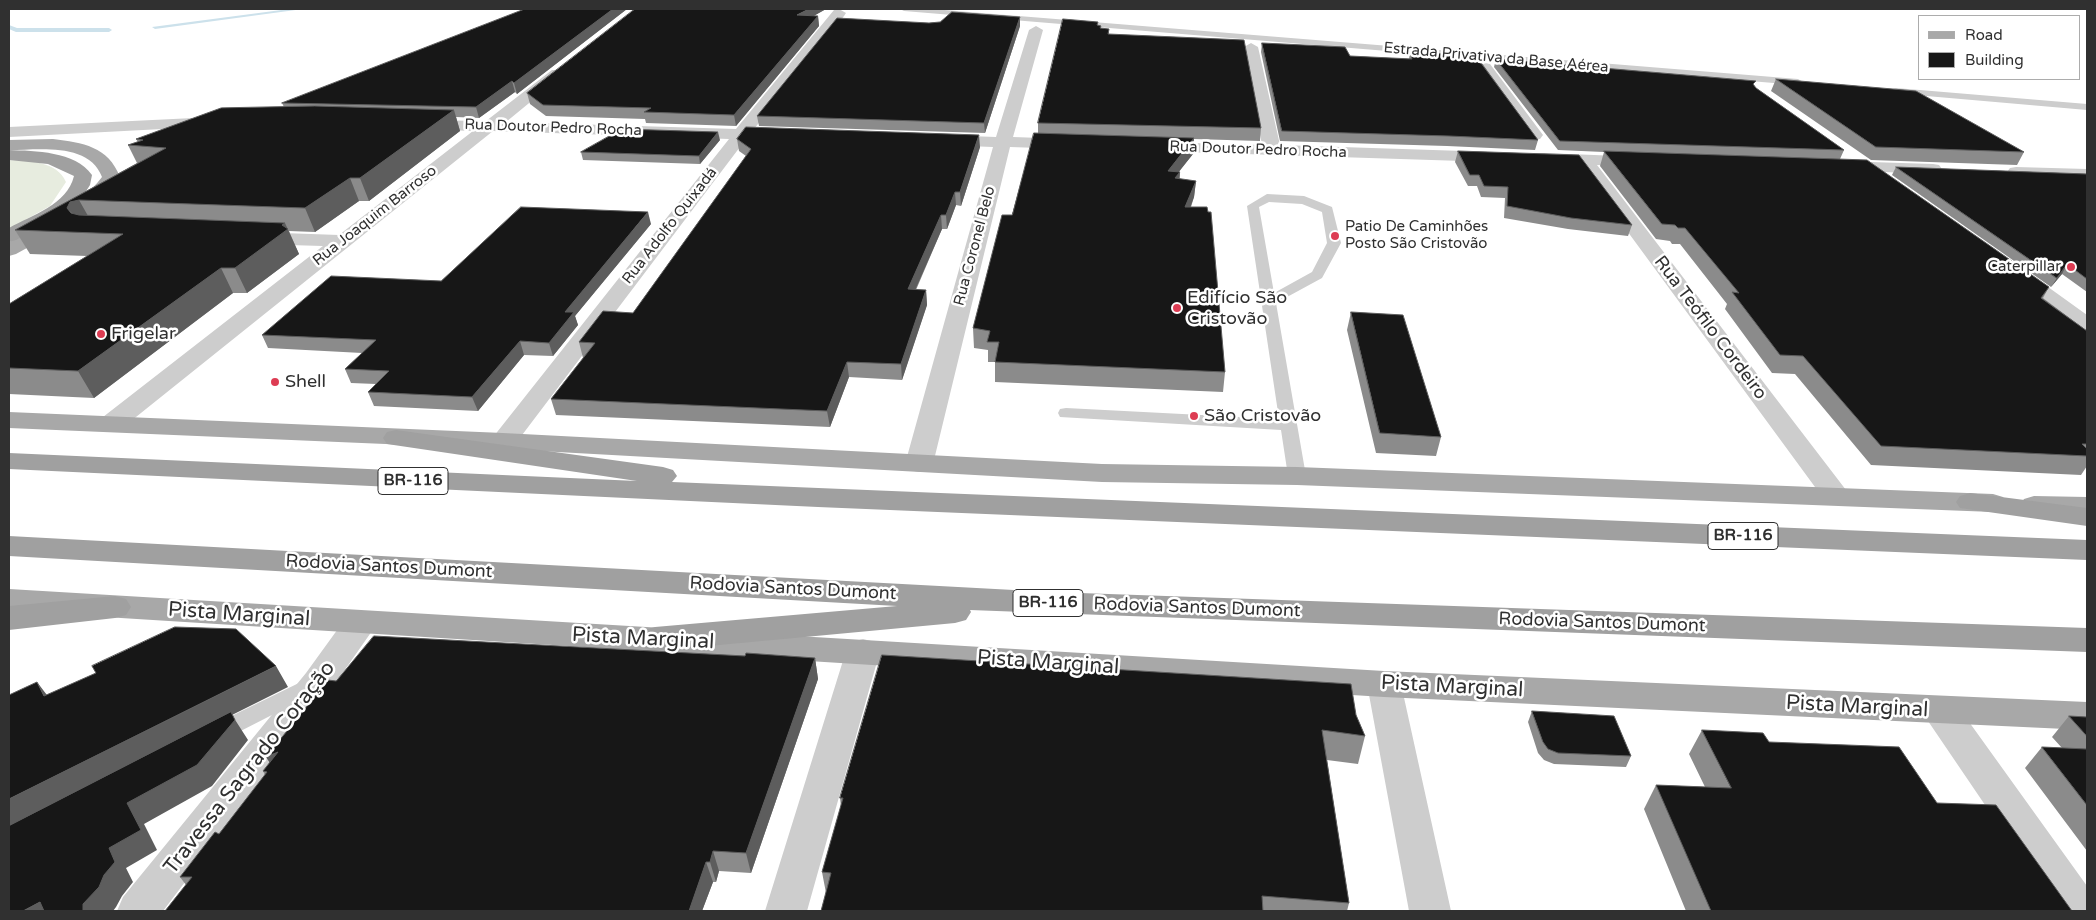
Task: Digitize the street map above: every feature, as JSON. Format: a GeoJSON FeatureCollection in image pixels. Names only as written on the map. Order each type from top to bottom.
{"type":"FeatureCollection","features":[{"type":"Feature","properties":{"kind":"highway"},"geometry":{"type":"LineString","coordinates":[[9,155],[44,157],[60,161],[74,167],[83,175],[81,186],[69,203],[9,236]]}},
{"type":"Feature","properties":{"kind":"highway"},"geometry":{"type":"LineString","coordinates":[[396,438],[818,498]]}},
{"type":"Feature","properties":{"kind":"highway","name":"BR-116"},"geometry":{"type":"LineString","coordinates":[[9,461],[818,498],[2087,550]]}},
{"type":"Feature","properties":{"kind":"highway"},"geometry":{"type":"LineString","coordinates":[[1970,502],[2087,517]]}},
{"type":"Feature","properties":{"kind":"highway","name":"Rodovia Santos Dumont"},"geometry":{"type":"LineString","coordinates":[[9,546],[1051,603],[2087,640]]}},
{"type":"Feature","properties":{"kind":"highway"},"geometry":{"type":"LineString","coordinates":[[655,639],[1051,603]]}},
{"type":"Feature","properties":{"kind":"highway"},"geometry":{"type":"LineString","coordinates":[[9,618],[116,607]]}},
{"type":"Feature","properties":{"kind":"main road"},"geometry":{"type":"LineString","coordinates":[[9,145],[56,146],[89,152],[106,161],[110,167],[111,177],[105,187],[88,203],[9,250]]}},
{"type":"Feature","properties":{"kind":"main road"},"geometry":{"type":"LineString","coordinates":[[9,420],[112,423],[396,438],[503,441],[1102,473],[1297,476],[2087,506]]}},
{"type":"Feature","properties":{"kind":"main road","name":"Pista Marginal"},"geometry":{"type":"LineString","coordinates":[[9,600],[360,623],[863,651],[1384,684],[1941,711],[2087,716]]}},
{"type":"Feature","properties":{"kind":"street","name":"Rua Adolfo Quixadá"},"geometry":{"type":"LineString","coordinates":[[503,441],[740,134],[839,13]]}},
{"type":"Feature","properties":{"kind":"street","name":"Rua Coronel Belo"},"geometry":{"type":"LineString","coordinates":[[919,464],[1003,142],[1036,30]]}},
{"type":"Feature","properties":{"kind":"street"},"geometry":{"type":"LineString","coordinates":[[1251,47],[1272,150]]}},
{"type":"Feature","properties":{"kind":"street","name":"Rua Joaquim Barroso"},"geometry":{"type":"LineString","coordinates":[[112,423],[570,62]]}},
{"type":"Feature","properties":{"kind":"street"},"geometry":{"type":"LineString","coordinates":[[1485,67],[1552,158]]}},
{"type":"Feature","properties":{"kind":"street"},"geometry":{"type":"LineString","coordinates":[[9,132],[226,122]]}},
{"type":"Feature","properties":{"kind":"street","name":"Rua Doutor Pedro Rocha"},"geometry":{"type":"LineString","coordinates":[[409,124],[792,136]]}},
{"type":"Feature","properties":{"kind":"street"},"geometry":{"type":"LineString","coordinates":[[929,140],[1085,144]]}},
{"type":"Feature","properties":{"kind":"street","name":"Rua Doutor Pedro Rocha"},"geometry":{"type":"LineString","coordinates":[[1144,146],[1652,161]]}},
{"type":"Feature","properties":{"kind":"street"},"geometry":{"type":"LineString","coordinates":[[1837,146],[1891,184]]}},
{"type":"Feature","properties":{"kind":"street","name":"Rua Teófilo Cordeiro"},"geometry":{"type":"LineString","coordinates":[[1583,159],[1836,496]]}},
{"type":"Feature","properties":{"kind":"street"},"geometry":{"type":"LineString","coordinates":[[1820,166],[1949,169]]}},
{"type":"Feature","properties":{"kind":"street"},"geometry":{"type":"LineString","coordinates":[[1998,171],[2087,174]]}},
{"type":"Feature","properties":{"kind":"street"},"geometry":{"type":"LineString","coordinates":[[237,237],[343,241]]}},
{"type":"Feature","properties":{"kind":"street"},"geometry":{"type":"LineString","coordinates":[[2001,263],[2087,325]]}},
{"type":"Feature","properties":{"kind":"street","name":"Travessa Sagrado Coração"},"geometry":{"type":"LineString","coordinates":[[138,911],[318,682],[360,623]]}},
{"type":"Feature","properties":{"kind":"street"},"geometry":{"type":"LineString","coordinates":[[786,911],[863,651]]}},
{"type":"Feature","properties":{"kind":"street"},"geometry":{"type":"LineString","coordinates":[[1384,684],[1430,911]]}},
{"type":"Feature","properties":{"kind":"street"},"geometry":{"type":"LineString","coordinates":[[1941,711],[2080,911]]}},
{"type":"Feature","properties":{"kind":"lane","name":"Estrada Privativa da Base Aérea"},"geometry":{"type":"LineString","coordinates":[[904,9],[1809,83]]}},
{"type":"Feature","properties":{"kind":"lane"},"geometry":{"type":"LineString","coordinates":[[1888,90],[2087,107]]}},
{"type":"Feature","properties":{"kind":"lane"},"geometry":{"type":"LineString","coordinates":[[1269,301],[1316,275],[1334,243],[1328,210],[1304,200],[1267,198],[1253,206],[1297,476]]}},
{"type":"Feature","properties":{"kind":"lane"},"geometry":{"type":"LineString","coordinates":[[1066,413],[1289,425]]}},
{"type":"Feature","properties":{"kind":"lane"},"geometry":{"type":"LineString","coordinates":[[202,741],[318,682]]}},
{"type":"Feature","properties":{"kind":"shaded area"},"geometry":{"type":"Polygon","coordinates":[[[9,160],[33,162],[49,166],[62,175],[66,182],[50,206],[9,229],[9,160]]]}},
{"type":"Feature","properties":{"kind":"building"},"geometry":{"type":"Polygon","coordinates":[[[525,9],[613,9],[514,83],[512,81],[476,107],[282,103],[525,9]]]}},
{"type":"Feature","properties":{"kind":"building"},"geometry":{"type":"Polygon","coordinates":[[[635,9],[809,9],[797,15],[818,16],[734,115],[644,112],[651,108],[543,105],[527,93],[635,9]]]}},
{"type":"Feature","properties":{"kind":"building"},"geometry":{"type":"Polygon","coordinates":[[[952,12],[1020,17],[984,123],[757,116],[837,18],[929,23],[940,22],[952,12]]]}},
{"type":"Feature","properties":{"kind":"building"},"geometry":{"type":"Polygon","coordinates":[[[1063,19],[1098,22],[1097,25],[1101,26],[1100,28],[1109,29],[1108,34],[1244,40],[1261,128],[1038,123],[1063,19]]]}},
{"type":"Feature","properties":{"kind":"building"},"geometry":{"type":"Polygon","coordinates":[[[1262,43],[1345,47],[1350,56],[1412,59],[1410,52],[1479,56],[1478,59],[1538,140],[1282,131],[1262,43]]]}},
{"type":"Feature","properties":{"kind":"building"},"geometry":{"type":"Polygon","coordinates":[[[1496,59],[1756,81],[1753,84],[1756,88],[1844,150],[1560,141],[1496,59]]]}},
{"type":"Feature","properties":{"kind":"building"},"geometry":{"type":"Polygon","coordinates":[[[1776,79],[1916,91],[2024,152],[1876,147],[1776,79]]]}},
{"type":"Feature","properties":{"kind":"building"},"geometry":{"type":"Polygon","coordinates":[[[315,106],[454,110],[360,178],[350,178],[305,208],[79,200],[70,202],[67,208],[71,213],[79,215],[285,223],[282,225],[288,229],[235,268],[221,268],[78,371],[9,368],[9,304],[123,234],[15,230],[166,148],[128,145],[143,140],[136,139],[221,108],[315,106]]]}},
{"type":"Feature","properties":{"kind":"building"},"geometry":{"type":"Polygon","coordinates":[[[746,127],[979,135],[960,192],[955,192],[946,215],[941,215],[908,289],[926,290],[901,364],[847,362],[827,411],[551,399],[595,343],[579,342],[603,311],[633,313],[751,149],[737,139],[746,127]]]}},
{"type":"Feature","properties":{"kind":"building"},"geometry":{"type":"Polygon","coordinates":[[[622,129],[718,132],[699,156],[581,152],[622,129]]]}},
{"type":"Feature","properties":{"kind":"building"},"geometry":{"type":"Polygon","coordinates":[[[1034,133],[1194,138],[1168,171],[1180,172],[1175,178],[1196,181],[1185,207],[1207,207],[1208,212],[1211,212],[1225,372],[995,362],[999,342],[987,342],[990,331],[973,328],[1002,215],[1012,215],[1034,133]]]}},
{"type":"Feature","properties":{"kind":"building"},"geometry":{"type":"Polygon","coordinates":[[[1458,151],[1579,155],[1632,225],[1571,218],[1507,206],[1508,187],[1484,186],[1479,175],[1470,175],[1458,151]]]}},
{"type":"Feature","properties":{"kind":"building"},"geometry":{"type":"Polygon","coordinates":[[[1604,151],[1867,160],[2049,287],[2041,298],[2087,331],[2087,444],[2082,444],[2087,449],[2087,456],[1881,446],[1803,356],[1780,355],[1732,292],[1739,293],[1685,228],[1662,224],[1604,151]]]}},
{"type":"Feature","properties":{"kind":"building"},"geometry":{"type":"Polygon","coordinates":[[[1896,167],[2087,174],[2087,279],[2067,264],[2057,278],[1896,167]]]}},
{"type":"Feature","properties":{"kind":"building"},"geometry":{"type":"Polygon","coordinates":[[[521,207],[648,212],[565,312],[574,312],[549,343],[520,341],[472,397],[368,392],[389,371],[345,369],[376,340],[262,335],[331,276],[441,281],[521,207]]]}},
{"type":"Feature","properties":{"kind":"building"},"geometry":{"type":"Polygon","coordinates":[[[1351,312],[1403,315],[1441,437],[1380,433],[1351,312]]]}},
{"type":"Feature","properties":{"kind":"building"},"geometry":{"type":"Polygon","coordinates":[[[175,627],[236,629],[276,666],[9,799],[9,695],[37,682],[44,696],[96,673],[92,666],[175,627]]]}},
{"type":"Feature","properties":{"kind":"building"},"geometry":{"type":"Polygon","coordinates":[[[374,636],[745,656],[746,653],[815,658],[746,853],[713,851],[710,862],[706,862],[689,911],[165,911],[192,877],[180,877],[215,832],[219,834],[267,772],[263,771],[278,752],[266,757],[328,680],[336,681],[374,636]]]}},
{"type":"Feature","properties":{"kind":"building"},"geometry":{"type":"Polygon","coordinates":[[[882,655],[1351,684],[1356,715],[1365,736],[1322,730],[1349,903],[1262,896],[1263,911],[821,911],[831,873],[822,872],[843,798],[840,798],[882,655]]]}},
{"type":"Feature","properties":{"kind":"building"},"geometry":{"type":"Polygon","coordinates":[[[1532,711],[1614,716],[1631,756],[1558,753],[1548,749],[1543,742],[1532,711]]]}},
{"type":"Feature","properties":{"kind":"building"},"geometry":{"type":"Polygon","coordinates":[[[231,712],[235,720],[197,765],[127,803],[141,830],[109,848],[115,862],[104,875],[99,887],[83,904],[83,911],[44,911],[40,902],[23,911],[9,911],[9,826],[231,712]]]}},
{"type":"Feature","properties":{"kind":"building"},"geometry":{"type":"Polygon","coordinates":[[[2069,716],[2087,717],[2087,736],[2069,716]]]}},
{"type":"Feature","properties":{"kind":"building"},"geometry":{"type":"Polygon","coordinates":[[[1702,730],[1763,733],[1769,742],[1899,747],[1937,803],[1996,805],[2072,911],[1711,911],[1656,785],[1731,788],[1702,730]]]}},
{"type":"Feature","properties":{"kind":"building"},"geometry":{"type":"Polygon","coordinates":[[[2042,747],[2087,749],[2087,805],[2042,747]]]}},
{"type":"Feature","properties":{"kind":"waterway"},"geometry":{"type":"LineString","coordinates":[[155,27],[300,9]]}},
{"type":"Feature","properties":{"kind":"waterway"},"geometry":{"type":"LineString","coordinates":[[9,27],[16,30],[109,30]]}},
{"type":"Feature","properties":{"kind":"place","name":"Patio De Caminhões Posto São Cristovão"},"geometry":{"type":"Point","coordinates":[1335,236]}},
{"type":"Feature","properties":{"kind":"place","name":"Caterpillar"},"geometry":{"type":"Point","coordinates":[2071,267]}},
{"type":"Feature","properties":{"kind":"place","name":"Edifício São Cristovão"},"geometry":{"type":"Point","coordinates":[1177,308]}},
{"type":"Feature","properties":{"kind":"place","name":"Frigelar"},"geometry":{"type":"Point","coordinates":[101,334]}},
{"type":"Feature","properties":{"kind":"place","name":"Shell"},"geometry":{"type":"Point","coordinates":[275,382]}},
{"type":"Feature","properties":{"kind":"place","name":"São Cristovão"},"geometry":{"type":"Point","coordinates":[1194,416]}}]}
